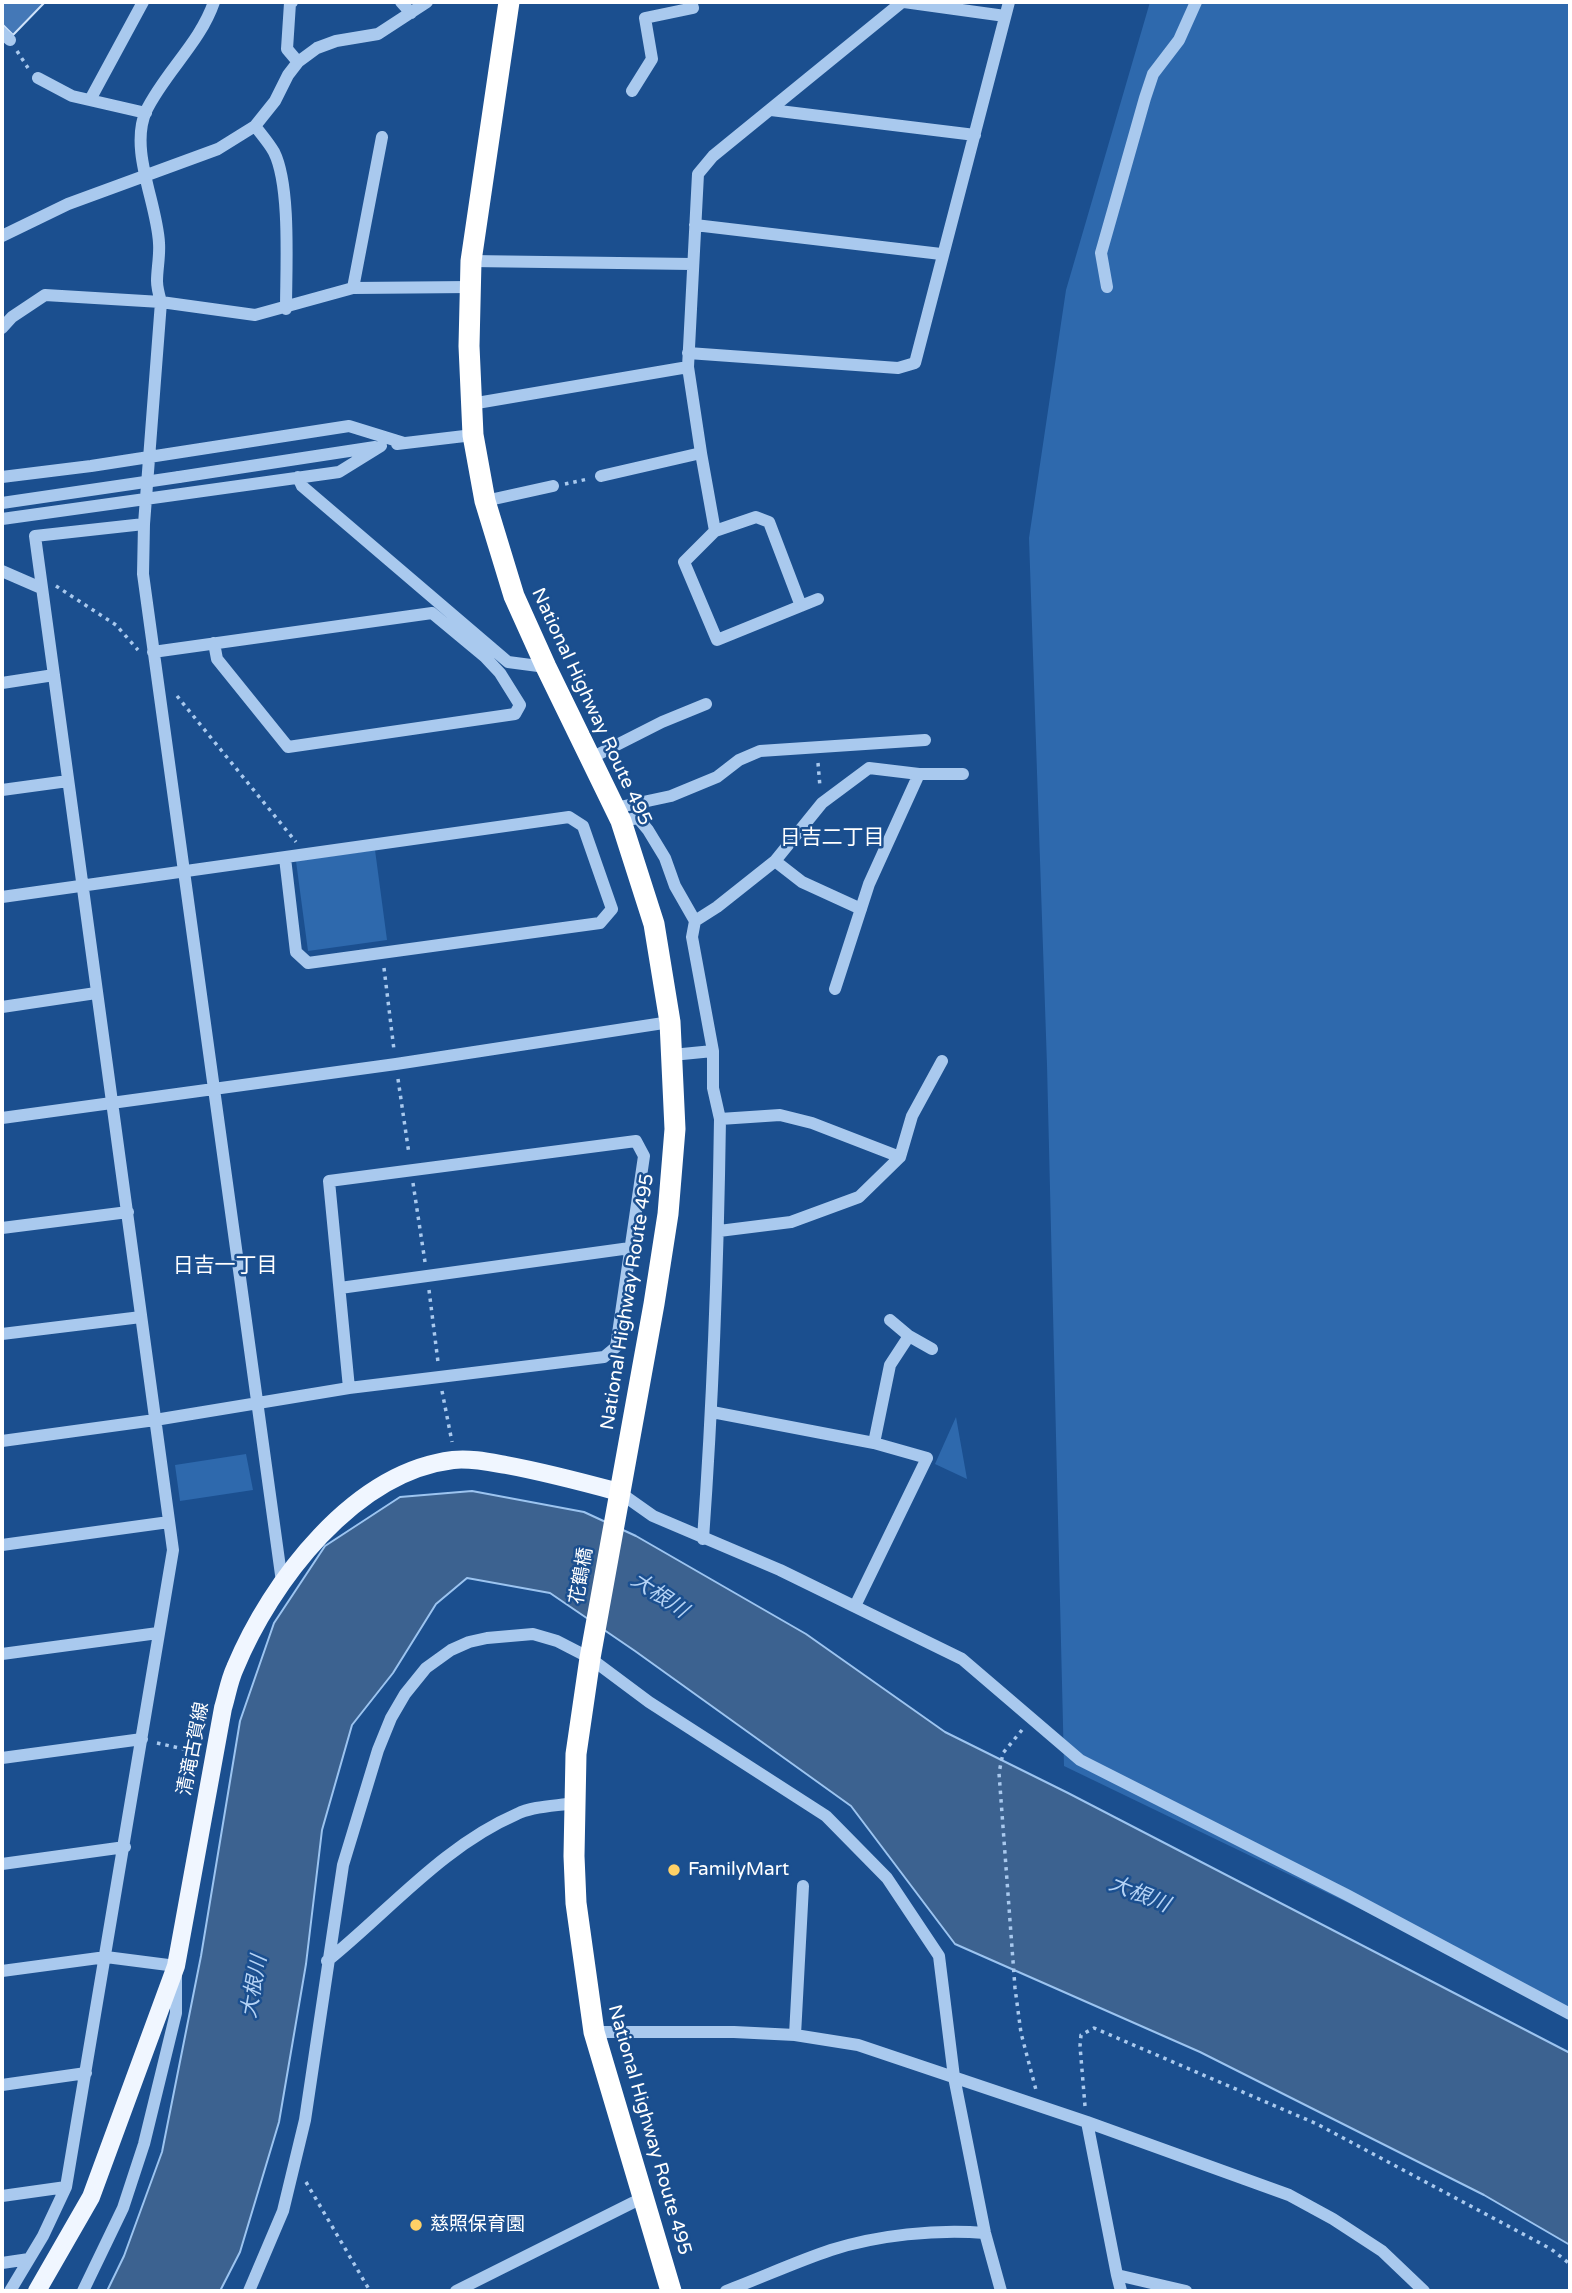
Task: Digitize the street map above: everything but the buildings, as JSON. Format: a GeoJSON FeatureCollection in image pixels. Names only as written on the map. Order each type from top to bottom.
{"type":"FeatureCollection","features":[{"type":"Feature","properties":{"kind":"highway","name":"National Highway Route 495"},"geometry":{"type":"LineString","coordinates":[[509,2],[471,261],[473,435],[485,501],[514,596],[618,814],[654,924],[670,1022],[675,1129],[668,1214],[617,1514]]}},
{"type":"Feature","properties":{"kind":"highway","name":"花鶴橋"},"geometry":{"type":"LineString","coordinates":[[591,1653],[617,1514]]}},
{"type":"Feature","properties":{"kind":"highway","name":"National Highway Route 495"},"geometry":{"type":"LineString","coordinates":[[591,1653],[576,1754],[576,1903],[594,2032],[671,2291]]}},
{"type":"Feature","properties":{"kind":"main road","name":"清滝古賀線"},"geometry":{"type":"LineString","coordinates":[[37,2291],[91,2197],[176,1966],[213,1755],[234,1668],[282,1582],[312,1545],[346,1512],[407,1472],[456,1460],[485,1461],[546,1472],[619,1492]]}},
{"type":"Feature","properties":{"kind":"street"},"geometry":{"type":"LineString","coordinates":[[91,98],[143,2]]}},
{"type":"Feature","properties":{"kind":"street"},"geometry":{"type":"LineString","coordinates":[[214,2],[204,26],[164,80],[146,113],[141,129],[143,163],[159,244],[157,281],[160,302],[144,524],[143,574],[282,1582]]}},
{"type":"Feature","properties":{"kind":"street"},"geometry":{"type":"LineString","coordinates":[[292,2],[287,49],[298,62]]}},
{"type":"Feature","properties":{"kind":"street"},"geometry":{"type":"LineString","coordinates":[[401,2],[411,13]]}},
{"type":"Feature","properties":{"kind":"street"},"geometry":{"type":"LineString","coordinates":[[2,236],[68,204],[218,149],[255,126],[275,101],[298,62],[317,48],[378,34],[427,2]]}},
{"type":"Feature","properties":{"kind":"street"},"geometry":{"type":"LineString","coordinates":[[632,91],[653,59],[645,18],[693,8],[691,2]]}},
{"type":"Feature","properties":{"kind":"street"},"geometry":{"type":"LineString","coordinates":[[715,531],[688,367],[698,174],[713,156],[903,2],[1005,16]]}},
{"type":"Feature","properties":{"kind":"street"},"geometry":{"type":"LineString","coordinates":[[688,353],[898,368],[915,363],[1009,2]]}},
{"type":"Feature","properties":{"kind":"street"},"geometry":{"type":"LineString","coordinates":[[1107,287],[1101,253],[1145,98],[1153,74],[1179,40],[1196,2]]}},
{"type":"Feature","properties":{"kind":"street"},"geometry":{"type":"LineString","coordinates":[[38,78],[72,96],[91,98],[146,113]]}},
{"type":"Feature","properties":{"kind":"street"},"geometry":{"type":"LineString","coordinates":[[771,110],[975,135]]}},
{"type":"Feature","properties":{"kind":"street"},"geometry":{"type":"LineString","coordinates":[[255,126],[274,153],[280,176],[285,215],[286,309]]}},
{"type":"Feature","properties":{"kind":"street"},"geometry":{"type":"LineString","coordinates":[[353,288],[382,136]]}},
{"type":"Feature","properties":{"kind":"street"},"geometry":{"type":"LineString","coordinates":[[695,225],[942,254]]}},
{"type":"Feature","properties":{"kind":"street"},"geometry":{"type":"LineString","coordinates":[[471,261],[692,264]]}},
{"type":"Feature","properties":{"kind":"street"},"geometry":{"type":"LineString","coordinates":[[2,328],[12,317],[45,295],[160,302],[256,316],[353,288],[470,286]]}},
{"type":"Feature","properties":{"kind":"street"},"geometry":{"type":"LineString","coordinates":[[471,404],[688,367]]}},
{"type":"Feature","properties":{"kind":"street"},"geometry":{"type":"LineString","coordinates":[[2,477],[349,426],[404,443]]}},
{"type":"Feature","properties":{"kind":"street"},"geometry":{"type":"LineString","coordinates":[[2,503],[381,446],[473,435]]}},
{"type":"Feature","properties":{"kind":"street"},"geometry":{"type":"LineString","coordinates":[[2,519],[339,472],[381,446]]}},
{"type":"Feature","properties":{"kind":"street"},"geometry":{"type":"LineString","coordinates":[[601,476],[701,453]]}},
{"type":"Feature","properties":{"kind":"street"},"geometry":{"type":"LineString","coordinates":[[298,477],[302,485],[508,662],[546,667]]}},
{"type":"Feature","properties":{"kind":"street"},"geometry":{"type":"LineString","coordinates":[[485,501],[553,486]]}},
{"type":"Feature","properties":{"kind":"street"},"geometry":{"type":"LineString","coordinates":[[801,606],[769,522],[756,517],[715,531],[684,562],[718,640],[801,606],[818,599]]}},
{"type":"Feature","properties":{"kind":"street"},"geometry":{"type":"LineString","coordinates":[[10,2291],[43,2236],[66,2187],[173,1550],[35,536],[144,524]]}},
{"type":"Feature","properties":{"kind":"street"},"geometry":{"type":"LineString","coordinates":[[2,571],[41,588]]}},
{"type":"Feature","properties":{"kind":"street"},"geometry":{"type":"LineString","coordinates":[[153,652],[214,643],[432,613],[485,657],[500,673],[520,705],[514,714],[288,747],[217,659],[214,643]]}},
{"type":"Feature","properties":{"kind":"street"},"geometry":{"type":"LineString","coordinates":[[2,683],[54,675]]}},
{"type":"Feature","properties":{"kind":"street"},"geometry":{"type":"LineString","coordinates":[[591,758],[662,722],[706,704]]}},
{"type":"Feature","properties":{"kind":"street"},"geometry":{"type":"LineString","coordinates":[[618,814],[717,777],[739,760],[760,751],[925,740]]}},
{"type":"Feature","properties":{"kind":"street"},"geometry":{"type":"LineString","coordinates":[[695,921],[775,861],[822,803],[869,768],[919,774],[963,774]]}},
{"type":"Feature","properties":{"kind":"street"},"geometry":{"type":"LineString","coordinates":[[835,989],[869,884],[919,774]]}},
{"type":"Feature","properties":{"kind":"street"},"geometry":{"type":"LineString","coordinates":[[2,790],[68,781]]}},
{"type":"Feature","properties":{"kind":"street"},"geometry":{"type":"LineString","coordinates":[[618,814],[638,818],[648,830],[695,921],[692,937],[713,1051],[713,1088],[720,1119],[719,1231],[712,1412],[703,1539]]}},
{"type":"Feature","properties":{"kind":"street"},"geometry":{"type":"LineString","coordinates":[[2,897],[569,817],[583,826],[612,909],[600,923],[308,963],[296,952],[285,858]]}},
{"type":"Feature","properties":{"kind":"street"},"geometry":{"type":"LineString","coordinates":[[775,861],[802,882],[861,909]]}},
{"type":"Feature","properties":{"kind":"street"},"geometry":{"type":"LineString","coordinates":[[2,1007],[96,993]]}},
{"type":"Feature","properties":{"kind":"street"},"geometry":{"type":"LineString","coordinates":[[2,1118],[212,1087],[396,1064],[670,1022]]}},
{"type":"Feature","properties":{"kind":"street"},"geometry":{"type":"LineString","coordinates":[[672,1055],[713,1051]]}},
{"type":"Feature","properties":{"kind":"street"},"geometry":{"type":"LineString","coordinates":[[719,1231],[791,1222],[859,1197],[900,1157],[912,1116],[943,1061]]}},
{"type":"Feature","properties":{"kind":"street"},"geometry":{"type":"LineString","coordinates":[[720,1119],[780,1115],[812,1123],[900,1157]]}},
{"type":"Feature","properties":{"kind":"street"},"geometry":{"type":"LineString","coordinates":[[2,1441],[155,1420],[349,1388],[604,1357],[616,1347],[644,1156],[636,1141],[330,1181],[349,1388]]}},
{"type":"Feature","properties":{"kind":"street"},"geometry":{"type":"LineString","coordinates":[[2,1228],[128,1212]]}},
{"type":"Feature","properties":{"kind":"street"},"geometry":{"type":"LineString","coordinates":[[340,1288],[630,1248]]}},
{"type":"Feature","properties":{"kind":"street"},"geometry":{"type":"LineString","coordinates":[[2,1334],[141,1317]]}},
{"type":"Feature","properties":{"kind":"street"},"geometry":{"type":"LineString","coordinates":[[890,1320],[909,1336],[932,1349]]}},
{"type":"Feature","properties":{"kind":"street"},"geometry":{"type":"LineString","coordinates":[[874,1443],[890,1365],[909,1336]]}},
{"type":"Feature","properties":{"kind":"street"},"geometry":{"type":"LineString","coordinates":[[712,1412],[874,1443],[927,1458],[855,1606]]}},
{"type":"Feature","properties":{"kind":"street"},"geometry":{"type":"LineString","coordinates":[[619,1492],[653,1516],[780,1570],[962,1659],[1080,1760],[1347,1895],[1570,2014]]}},
{"type":"Feature","properties":{"kind":"street"},"geometry":{"type":"LineString","coordinates":[[2,1545],[169,1522]]}},
{"type":"Feature","properties":{"kind":"street"},"geometry":{"type":"LineString","coordinates":[[2,1654],[158,1633]]}},
{"type":"Feature","properties":{"kind":"street"},"geometry":{"type":"LineString","coordinates":[[249,2291],[283,2211],[306,2120],[343,1865],[378,1749],[405,1694],[426,1668],[469,1642],[514,1634],[533,1634],[591,1653],[649,1702],[826,1816],[887,1878],[939,1956],[954,2077],[985,2233],[1001,2291]]}},
{"type":"Feature","properties":{"kind":"street"},"geometry":{"type":"LineString","coordinates":[[2,1758],[142,1740]]}},
{"type":"Feature","properties":{"kind":"street"},"geometry":{"type":"LineString","coordinates":[[327,1961],[369,1927],[453,1850],[519,1812],[574,1803]]}},
{"type":"Feature","properties":{"kind":"street"},"geometry":{"type":"LineString","coordinates":[[2,1864],[125,1847]]}},
{"type":"Feature","properties":{"kind":"street"},"geometry":{"type":"LineString","coordinates":[[795,2035],[803,1886]]}},
{"type":"Feature","properties":{"kind":"street"},"geometry":{"type":"LineString","coordinates":[[2,1971],[106,1957],[176,1966],[176,2012],[144,2144],[123,2208],[83,2291]]}},
{"type":"Feature","properties":{"kind":"street"},"geometry":{"type":"LineString","coordinates":[[594,2032],[795,2035],[858,2045],[1087,2122],[1289,2195],[1333,2219],[1382,2251],[1424,2291]]}},
{"type":"Feature","properties":{"kind":"street"},"geometry":{"type":"LineString","coordinates":[[2,2085],[86,2073]]}},
{"type":"Feature","properties":{"kind":"street"},"geometry":{"type":"LineString","coordinates":[[1087,2122],[1121,2291]]}},
{"type":"Feature","properties":{"kind":"street"},"geometry":{"type":"LineString","coordinates":[[2,2196],[66,2187]]}},
{"type":"Feature","properties":{"kind":"street"},"geometry":{"type":"LineString","coordinates":[[456,2291],[644,2197]]}},
{"type":"Feature","properties":{"kind":"street"},"geometry":{"type":"LineString","coordinates":[[726,2291],[832,2249],[909,2233],[956,2230],[985,2233]]}},
{"type":"Feature","properties":{"kind":"street"},"geometry":{"type":"LineString","coordinates":[[2,2263],[29,2259]]}},
{"type":"Feature","properties":{"kind":"street"},"geometry":{"type":"LineString","coordinates":[[1117,2275],[1186,2291]]}},
{"type":"Feature","properties":{"kind":"path"},"geometry":{"type":"LineString","coordinates":[[6,37],[24,64],[38,78]]}},
{"type":"Feature","properties":{"kind":"path"},"geometry":{"type":"LineString","coordinates":[[553,486],[601,476]]}},
{"type":"Feature","properties":{"kind":"path"},"geometry":{"type":"LineString","coordinates":[[41,588],[54,585],[116,625],[306,854]]}},
{"type":"Feature","properties":{"kind":"path"},"geometry":{"type":"LineString","coordinates":[[816,747],[822,803]]}},
{"type":"Feature","properties":{"kind":"path"},"geometry":{"type":"LineString","coordinates":[[382,952],[439,1377],[456,1460]]}},
{"type":"Feature","properties":{"kind":"path"},"geometry":{"type":"LineString","coordinates":[[1032,1718],[1003,1753],[999,1773],[1015,1988],[1021,2033],[1040,2106]]}},
{"type":"Feature","properties":{"kind":"path"},"geometry":{"type":"LineString","coordinates":[[142,1740],[213,1755]]}},
{"type":"Feature","properties":{"kind":"path"},"geometry":{"type":"LineString","coordinates":[[1087,2122],[1080,2046],[1081,2035],[1094,2028],[1317,2124],[1550,2249],[1570,2264]]}},
{"type":"Feature","properties":{"kind":"path"},"geometry":{"type":"LineString","coordinates":[[295,2163],[370,2291]]}},
{"type":"Feature","properties":{"kind":"shaded area"},"geometry":{"type":"Polygon","coordinates":[[[1150,2],[1570,2],[1570,2010],[1064,1766],[1047,1065],[1029,538],[1066,290],[1150,2]]]}},
{"type":"Feature","properties":{"kind":"shaded area"},"geometry":{"type":"Polygon","coordinates":[[[375,850],[387,940],[308,951],[296,861],[375,850]]]}},
{"type":"Feature","properties":{"kind":"shaded area"},"geometry":{"type":"Polygon","coordinates":[[[956,1417],[967,1479],[935,1464],[956,1417]]]}},
{"type":"Feature","properties":{"kind":"shaded area"},"geometry":{"type":"Polygon","coordinates":[[[246,1454],[253,1490],[180,1501],[175,1465],[246,1454]]]}},
{"type":"Feature","properties":{"kind":"water","name":"大根川"},"geometry":{"type":"Polygon","coordinates":[[[472,1491],[584,1512],[636,1536],[806,1634],[945,1732],[1570,2053],[1570,2245],[1484,2195],[1200,2052],[955,1944],[851,1806],[550,1593],[467,1578],[436,1604],[393,1673],[352,1725],[322,1830],[306,1964],[279,2122],[240,2252],[220,2291],[107,2291],[124,2256],[162,2152],[201,1956],[240,1721],[274,1623],[325,1546],[400,1497],[472,1491]]]}},
{"type":"Feature","properties":{"kind":"place","name":"FamilyMart"},"geometry":{"type":"Point","coordinates":[674,1870]}},
{"type":"Feature","properties":{"kind":"place","name":"慈照保育園"},"geometry":{"type":"Point","coordinates":[416,2225]}},
{"type":"Feature","properties":{"kind":"district","name":"日吉二丁目"},"geometry":{"type":"Point","coordinates":[832,838]}},
{"type":"Feature","properties":{"kind":"district","name":"日吉一丁目"},"geometry":{"type":"Point","coordinates":[225,1266]}}]}
